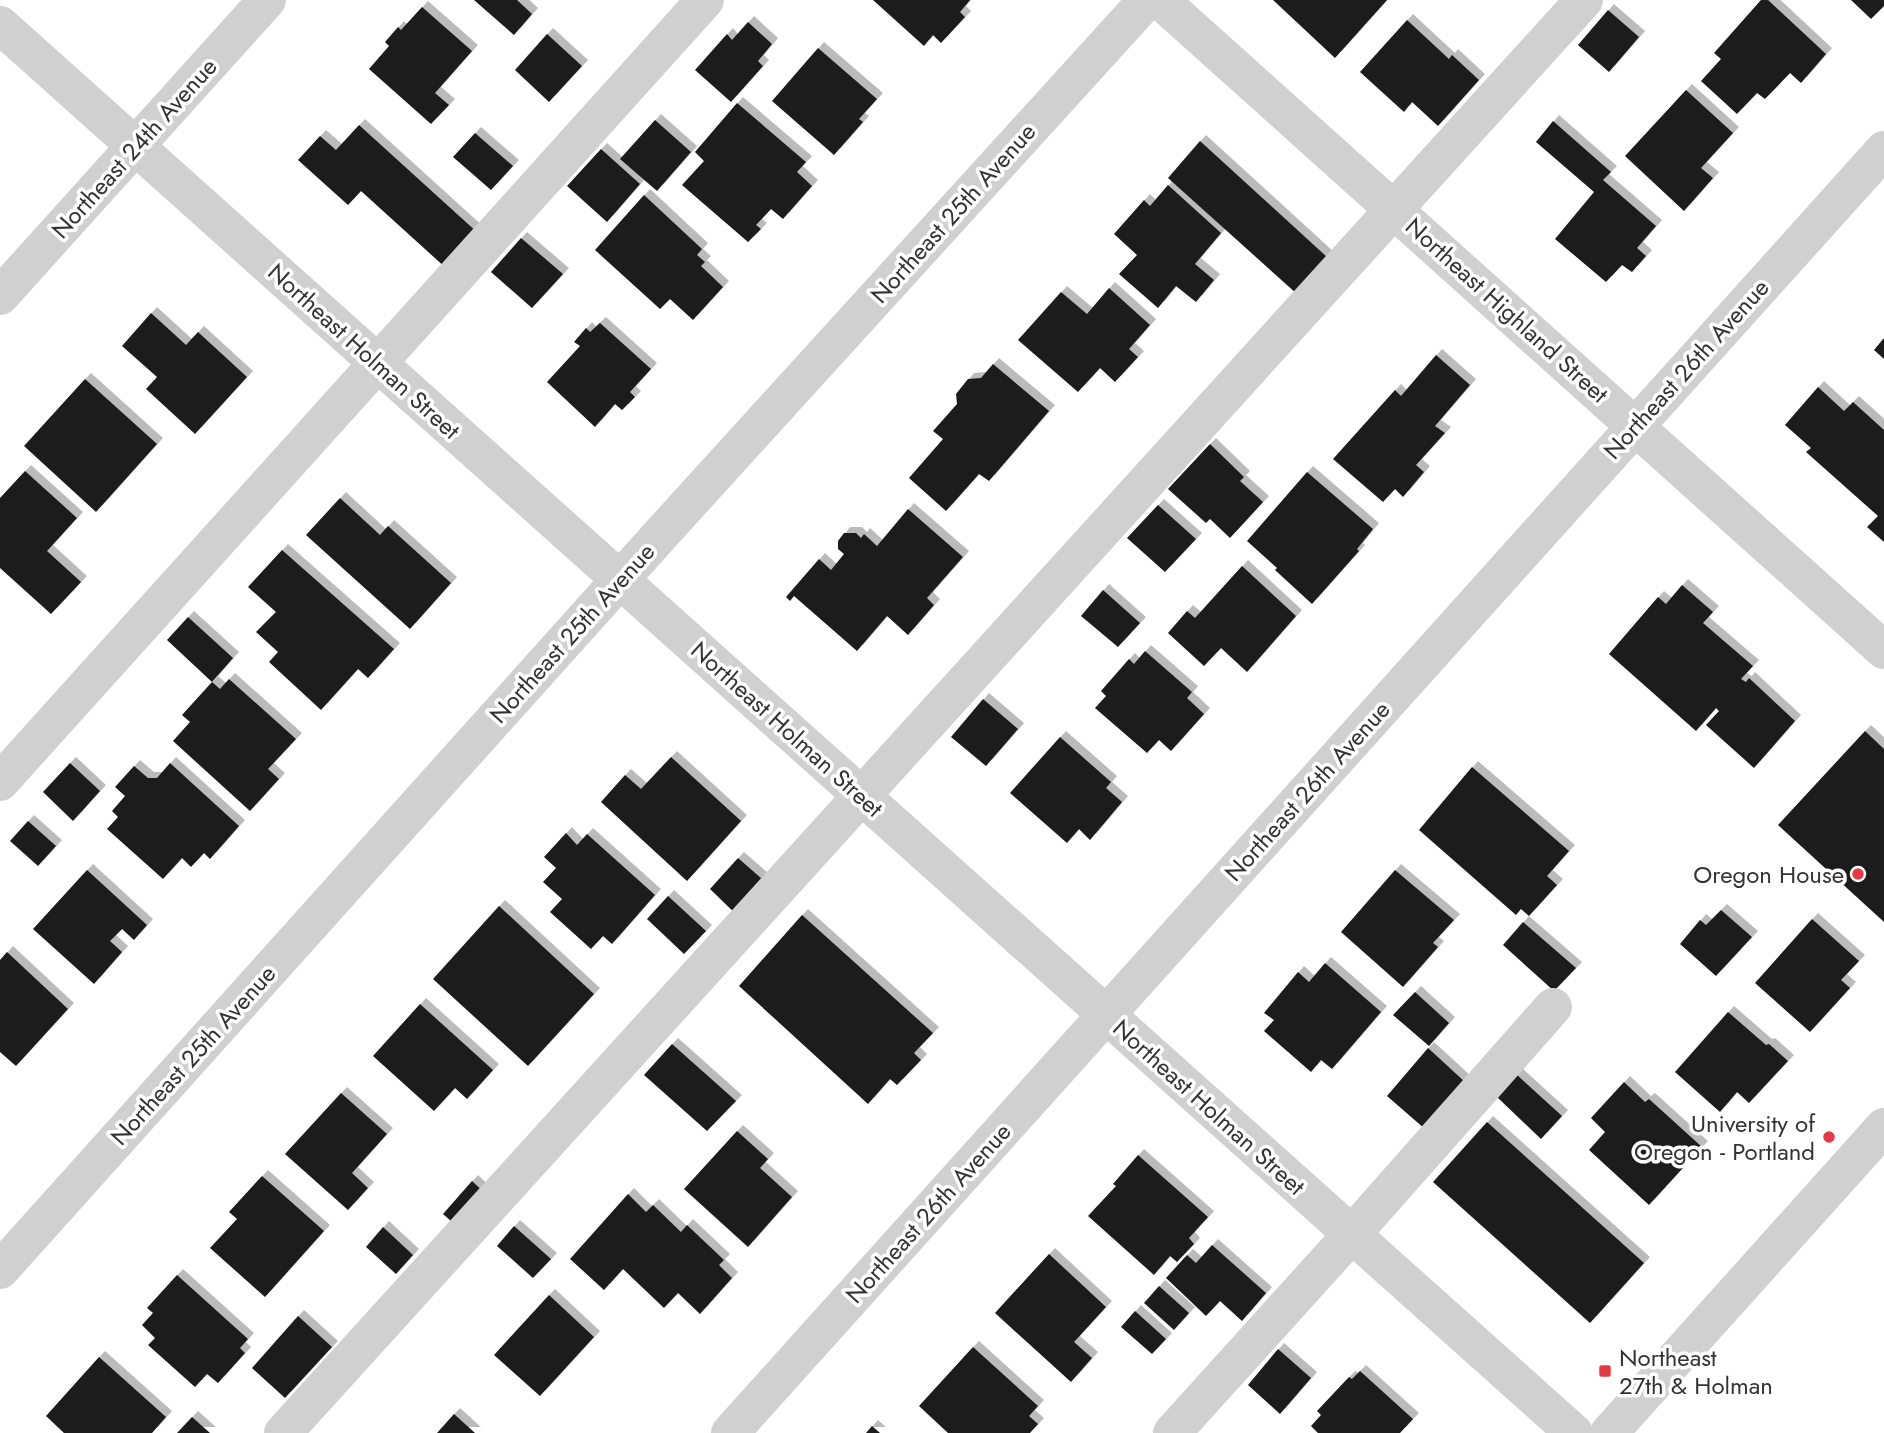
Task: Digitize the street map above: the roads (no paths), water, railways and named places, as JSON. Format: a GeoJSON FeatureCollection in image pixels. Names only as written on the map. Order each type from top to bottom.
{"type":"FeatureCollection","features":[{"type":"Feature","properties":{"kind":"street","name":"Northeast 24th Avenue"},"geometry":{"type":"LineString","coordinates":[[0,296],[267,0]]}},
{"type":"Feature","properties":{"kind":"street"},"geometry":{"type":"LineString","coordinates":[[0,782],[705,0]]}},
{"type":"Feature","properties":{"kind":"street","name":"Northeast 25th Avenue"},"geometry":{"type":"LineString","coordinates":[[0,1269],[1147,0]]}},
{"type":"Feature","properties":{"kind":"street","name":"Northeast Highland Street"},"geometry":{"type":"LineString","coordinates":[[1160,0],[1882,645]]}},
{"type":"Feature","properties":{"kind":"street"},"geometry":{"type":"LineString","coordinates":[[283,1433],[1584,0]]}},
{"type":"Feature","properties":{"kind":"street","name":"Northeast Holman Street"},"geometry":{"type":"LineString","coordinates":[[0,25],[1574,1433]]}},
{"type":"Feature","properties":{"kind":"street","name":"Northeast 26th Avenue"},"geometry":{"type":"LineString","coordinates":[[730,1433],[1884,150]]}},
{"type":"Feature","properties":{"kind":"street"},"geometry":{"type":"LineString","coordinates":[[1172,1433],[1553,1007]]}},
{"type":"Feature","properties":{"kind":"street"},"geometry":{"type":"LineString","coordinates":[[1609,1433],[1884,1127]]}},
{"type":"Feature","properties":{"kind":"place","name":"Oregon House"},"geometry":{"type":"Point","coordinates":[1858,874]}},
{"type":"Feature","properties":{"kind":"place","name":"University of Oregon - Portland"},"geometry":{"type":"Point","coordinates":[1829,1137]}},
{"type":"Feature","properties":{"kind":"place","name":"Northeast 27th & Holman"},"geometry":{"type":"Point","coordinates":[1605,1371]}}]}
